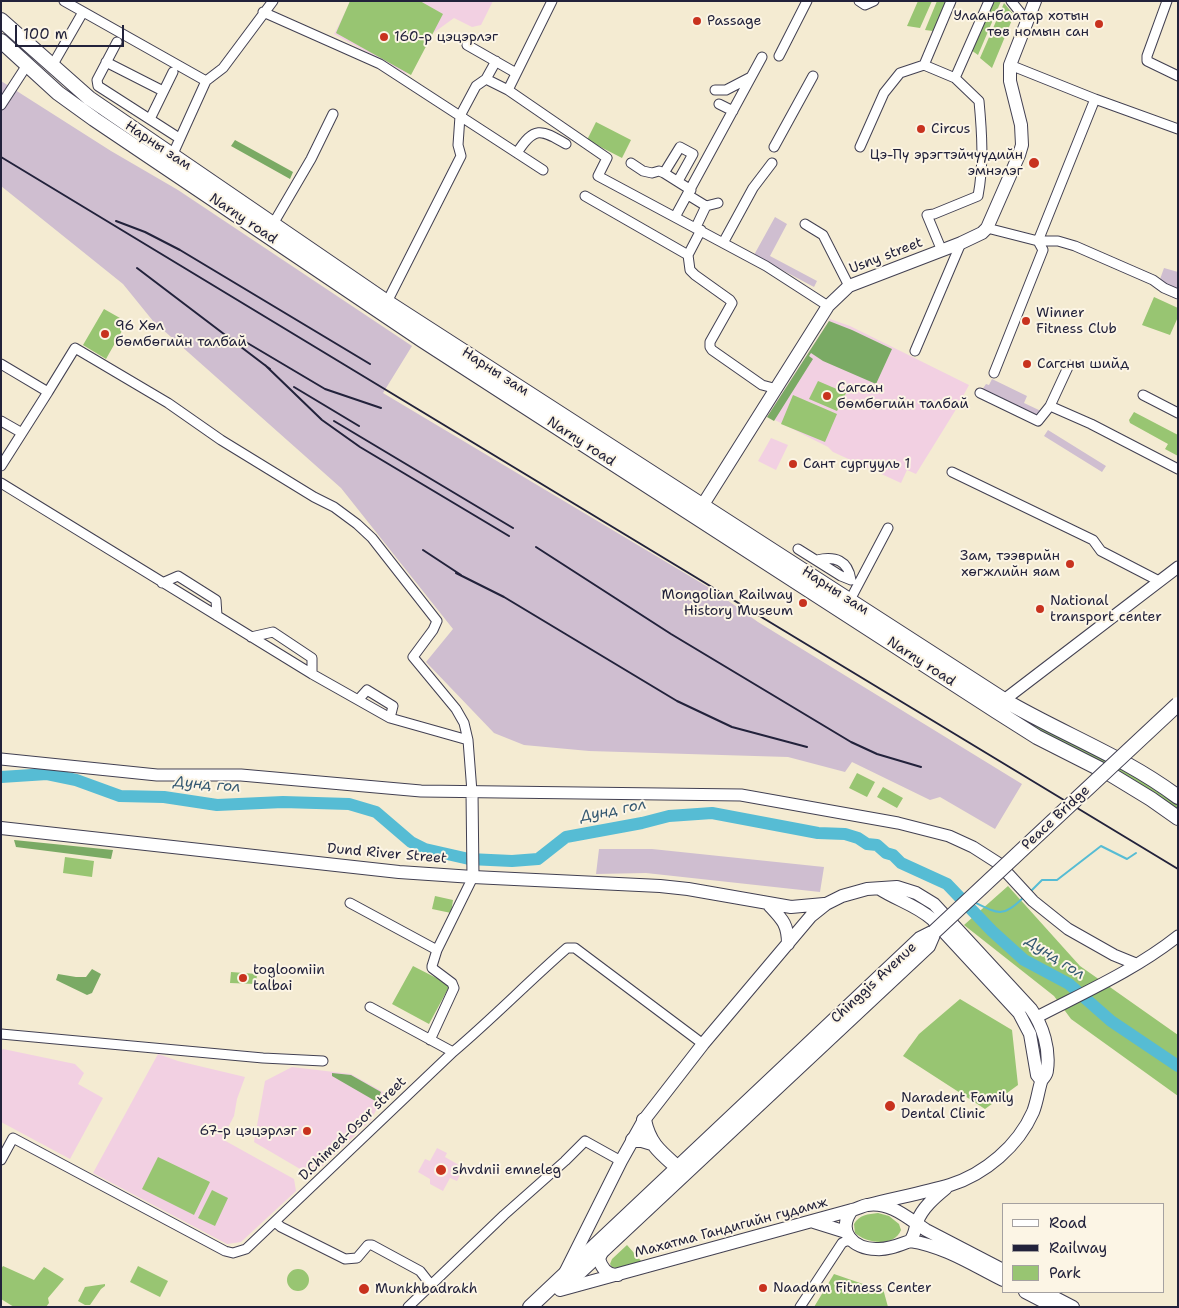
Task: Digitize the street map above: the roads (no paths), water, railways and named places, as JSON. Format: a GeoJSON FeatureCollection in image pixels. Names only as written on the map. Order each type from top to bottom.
{"type":"FeatureCollection","features":[{"type":"Feature","properties":{"kind":"main road"},"geometry":{"type":"LineString","coordinates":[[987,228],[1022,145],[1021,126],[1010,81],[1010,65],[1035,1]]}},
{"type":"Feature","properties":{"kind":"main road","name":"Нарны зам"},"geometry":{"type":"LineString","coordinates":[[1,20],[88,98],[172,156],[699,511],[850,600],[1000,706]]}},
{"type":"Feature","properties":{"kind":"main road","name":"Narny road"},"geometry":{"type":"LineString","coordinates":[[1,41],[65,98],[442,353],[699,511],[1000,706],[1038,737],[1110,774],[1178,818]]}},
{"type":"Feature","properties":{"kind":"main road"},"geometry":{"type":"LineString","coordinates":[[173,172],[168,165],[170,161],[200,175]]}},
{"type":"Feature","properties":{"kind":"main road","name":"Usny street"},"geometry":{"type":"LineString","coordinates":[[699,511],[828,306],[848,286],[942,251],[982,233],[987,228]]}},
{"type":"Feature","properties":{"kind":"main road"},"geometry":{"type":"LineString","coordinates":[[442,353],[457,357],[474,365],[475,363],[470,356]]}},
{"type":"Feature","properties":{"kind":"main road","name":"Peace Bridge"},"geometry":{"type":"LineString","coordinates":[[934,932],[1178,704]]}},
{"type":"Feature","properties":{"kind":"main road","name":"Narny road"},"geometry":{"type":"LineString","coordinates":[[1000,706],[1028,714],[1099,748],[1178,797]]}},
{"type":"Feature","properties":{"kind":"main road","name":"Dund River Street"},"geometry":{"type":"LineString","coordinates":[[1,828],[380,870],[473,877],[660,886],[715,893],[770,905],[791,907],[826,904]]}},
{"type":"Feature","properties":{"kind":"main road"},"geometry":{"type":"LineString","coordinates":[[565,1273],[621,1161],[644,1120],[702,1044],[788,944],[799,928],[826,904],[856,891],[897,887],[916,893],[934,904],[1017,992],[1037,1018],[1042,1030],[1047,1049],[1047,1070],[1046,1076],[1041,1080],[1038,1097],[1032,1113],[1022,1132],[1010,1147],[986,1167],[950,1185],[852,1210],[846,1221],[849,1236]]}},
{"type":"Feature","properties":{"kind":"main road"},"geometry":{"type":"LineString","coordinates":[[880,889],[919,909],[932,919],[1019,1013],[1030,1034],[1037,1075],[1041,1080]]}},
{"type":"Feature","properties":{"kind":"main road"},"geometry":{"type":"LineString","coordinates":[[770,905],[785,922],[788,932],[788,944]]}},
{"type":"Feature","properties":{"kind":"main road","name":"Chinggis Avenue"},"geometry":{"type":"LineString","coordinates":[[530,1307],[920,939],[934,932]]}},
{"type":"Feature","properties":{"kind":"main road","name":"Chinggis Avenue"},"geometry":{"type":"LineString","coordinates":[[543,1307],[928,946],[934,932]]}},
{"type":"Feature","properties":{"kind":"main road"},"geometry":{"type":"LineString","coordinates":[[644,1120],[652,1143],[677,1167]]}},
{"type":"Feature","properties":{"kind":"main road"},"geometry":{"type":"LineString","coordinates":[[633,1140],[652,1143]]}},
{"type":"Feature","properties":{"kind":"main road"},"geometry":{"type":"LineString","coordinates":[[910,1241],[916,1233],[917,1224],[932,1200],[950,1185]]}},
{"type":"Feature","properties":{"kind":"main road"},"geometry":{"type":"LineString","coordinates":[[868,1205],[895,1210],[912,1219],[917,1224],[1002,1269]]}},
{"type":"Feature","properties":{"kind":"main road","name":"Махатма Гандигийн гудамж"},"geometry":{"type":"LineString","coordinates":[[560,1290],[814,1222],[852,1210]]}},
{"type":"Feature","properties":{"kind":"main road"},"geometry":{"type":"LineString","coordinates":[[814,1222],[849,1236],[863,1247],[876,1250],[910,1241],[925,1243],[942,1249],[1002,1279]]}},
{"type":"Feature","properties":{"kind":"main road"},"geometry":{"type":"LineString","coordinates":[[602,1252],[600,1259],[603,1268],[608,1273],[618,1275]]}},
{"type":"Feature","properties":{"kind":"main road"},"geometry":{"type":"LineString","coordinates":[[1027,1293],[1054,1307]]}},
{"type":"Feature","properties":{"kind":"main road"},"geometry":{"type":"LineString","coordinates":[[1046,1293],[1073,1307]]}},
{"type":"Feature","properties":{"kind":"street"},"geometry":{"type":"LineString","coordinates":[[64,1],[206,81]]}},
{"type":"Feature","properties":{"kind":"street"},"geometry":{"type":"LineString","coordinates":[[263,1],[263,12]]}},
{"type":"Feature","properties":{"kind":"street"},"geometry":{"type":"LineString","coordinates":[[172,156],[206,81],[223,68],[273,1]]}},
{"type":"Feature","properties":{"kind":"street"},"geometry":{"type":"LineString","coordinates":[[508,90],[552,1]]}},
{"type":"Feature","properties":{"kind":"street"},"geometry":{"type":"LineString","coordinates":[[778,56],[807,1]]}},
{"type":"Feature","properties":{"kind":"street"},"geometry":{"type":"LineString","coordinates":[[859,1],[865,5],[874,1]]}},
{"type":"Feature","properties":{"kind":"street"},"geometry":{"type":"LineString","coordinates":[[924,65],[951,1]]}},
{"type":"Feature","properties":{"kind":"street"},"geometry":{"type":"LineString","coordinates":[[955,78],[989,1]]}},
{"type":"Feature","properties":{"kind":"street"},"geometry":{"type":"LineString","coordinates":[[1011,1],[1027,21]]}},
{"type":"Feature","properties":{"kind":"street"},"geometry":{"type":"LineString","coordinates":[[1167,1],[1147,56],[1147,61],[1178,76]]}},
{"type":"Feature","properties":{"kind":"street"},"geometry":{"type":"LineString","coordinates":[[52,66],[83,12]]}},
{"type":"Feature","properties":{"kind":"street"},"geometry":{"type":"LineString","coordinates":[[263,12],[380,64],[543,170]]}},
{"type":"Feature","properties":{"kind":"street"},"geometry":{"type":"LineString","coordinates":[[117,42],[97,80],[98,86],[179,138]]}},
{"type":"Feature","properties":{"kind":"street"},"geometry":{"type":"LineString","coordinates":[[468,45],[516,74]]}},
{"type":"Feature","properties":{"kind":"street"},"geometry":{"type":"LineString","coordinates":[[675,217],[762,57]]}},
{"type":"Feature","properties":{"kind":"street"},"geometry":{"type":"LineString","coordinates":[[387,302],[461,156],[458,145],[460,116],[476,86],[486,79],[496,61]]}},
{"type":"Feature","properties":{"kind":"street"},"geometry":{"type":"LineString","coordinates":[[106,62],[163,91]]}},
{"type":"Feature","properties":{"kind":"street"},"geometry":{"type":"LineString","coordinates":[[1,105],[27,65]]}},
{"type":"Feature","properties":{"kind":"street"},"geometry":{"type":"LineString","coordinates":[[860,147],[884,93],[900,73],[924,65],[955,78],[979,101],[982,175],[978,196],[934,214],[927,215],[942,251]]}},
{"type":"Feature","properties":{"kind":"street"},"geometry":{"type":"LineString","coordinates":[[1010,65],[1095,99],[1178,129]]}},
{"type":"Feature","properties":{"kind":"street"},"geometry":{"type":"LineString","coordinates":[[150,119],[173,72]]}},
{"type":"Feature","properties":{"kind":"street"},"geometry":{"type":"LineString","coordinates":[[774,147],[813,76]]}},
{"type":"Feature","properties":{"kind":"street"},"geometry":{"type":"LineString","coordinates":[[715,90],[726,90],[751,77]]}},
{"type":"Feature","properties":{"kind":"street"},"geometry":{"type":"LineString","coordinates":[[486,79],[508,90],[607,158],[598,176],[766,266],[828,306]]}},
{"type":"Feature","properties":{"kind":"street"},"geometry":{"type":"LineString","coordinates":[[1038,241],[1095,99]]}},
{"type":"Feature","properties":{"kind":"street"},"geometry":{"type":"LineString","coordinates":[[719,104],[733,111]]}},
{"type":"Feature","properties":{"kind":"street"},"geometry":{"type":"LineString","coordinates":[[273,224],[333,114]]}},
{"type":"Feature","properties":{"kind":"street"},"geometry":{"type":"LineString","coordinates":[[517,153],[525,140],[543,132],[566,144]]}},
{"type":"Feature","properties":{"kind":"street"},"geometry":{"type":"LineString","coordinates":[[664,173],[680,147],[693,154],[678,181]]}},
{"type":"Feature","properties":{"kind":"street"},"geometry":{"type":"LineString","coordinates":[[631,163],[643,171],[652,173],[658,171],[678,181],[689,193],[706,206]]}},
{"type":"Feature","properties":{"kind":"street"},"geometry":{"type":"LineString","coordinates":[[723,243],[753,188],[772,163]]}},
{"type":"Feature","properties":{"kind":"street"},"geometry":{"type":"LineString","coordinates":[[585,196],[688,255]]}},
{"type":"Feature","properties":{"kind":"street"},"geometry":{"type":"LineString","coordinates":[[706,206],[718,203]]}},
{"type":"Feature","properties":{"kind":"street"},"geometry":{"type":"LineString","coordinates":[[706,206],[688,255],[690,270],[695,276],[732,303],[710,342],[710,347],[762,385],[777,389]]}},
{"type":"Feature","properties":{"kind":"street"},"geometry":{"type":"LineString","coordinates":[[805,224],[823,235],[848,286]]}},
{"type":"Feature","properties":{"kind":"street"},"geometry":{"type":"LineString","coordinates":[[987,228],[1038,241],[1058,241],[1075,246],[1153,280],[1164,288],[1178,294]]}},
{"type":"Feature","properties":{"kind":"street"},"geometry":{"type":"LineString","coordinates":[[994,373],[1043,250],[1038,241]]}},
{"type":"Feature","properties":{"kind":"street"},"geometry":{"type":"LineString","coordinates":[[915,351],[961,243]]}},
{"type":"Feature","properties":{"kind":"street"},"geometry":{"type":"LineString","coordinates":[[1,466],[75,348],[168,403],[221,440],[314,497],[334,507],[357,524],[372,538],[437,621],[433,630],[413,657],[456,710],[464,723],[468,740],[472,792],[473,877],[437,950],[432,968],[452,983],[454,988],[430,1040]]}},
{"type":"Feature","properties":{"kind":"street"},"geometry":{"type":"LineString","coordinates":[[1,364],[48,392]]}},
{"type":"Feature","properties":{"kind":"street"},"geometry":{"type":"LineString","coordinates":[[980,393],[1038,422],[1050,406],[1069,365]]}},
{"type":"Feature","properties":{"kind":"street"},"geometry":{"type":"LineString","coordinates":[[1143,395],[1178,414]]}},
{"type":"Feature","properties":{"kind":"street"},"geometry":{"type":"LineString","coordinates":[[1050,406],[1091,424],[1178,469]]}},
{"type":"Feature","properties":{"kind":"street"},"geometry":{"type":"LineString","coordinates":[[1,421],[22,434]]}},
{"type":"Feature","properties":{"kind":"street"},"geometry":{"type":"LineString","coordinates":[[952,472],[1093,540],[1101,551],[1159,582]]}},
{"type":"Feature","properties":{"kind":"street"},"geometry":{"type":"LineString","coordinates":[[1,483],[312,674],[390,718],[468,740]]}},
{"type":"Feature","properties":{"kind":"street"},"geometry":{"type":"LineString","coordinates":[[850,600],[888,528]]}},
{"type":"Feature","properties":{"kind":"street"},"geometry":{"type":"LineString","coordinates":[[798,549],[841,576],[851,580],[847,566],[841,560],[832,558],[817,560]]}},
{"type":"Feature","properties":{"kind":"street"},"geometry":{"type":"LineString","coordinates":[[1000,706],[1178,567]]}},
{"type":"Feature","properties":{"kind":"street"},"geometry":{"type":"LineString","coordinates":[[162,583],[178,576],[216,600],[217,616]]}},
{"type":"Feature","properties":{"kind":"street"},"geometry":{"type":"LineString","coordinates":[[251,637],[273,632],[312,658],[312,674]]}},
{"type":"Feature","properties":{"kind":"street"},"geometry":{"type":"LineString","coordinates":[[358,700],[367,690],[393,706],[390,718]]}},
{"type":"Feature","properties":{"kind":"street"},"geometry":{"type":"LineString","coordinates":[[1,759],[157,775],[241,775],[421,791],[741,794],[898,823],[949,836],[973,847],[998,863],[1033,901],[1068,928],[1092,944],[1136,964]]}},
{"type":"Feature","properties":{"kind":"street"},"geometry":{"type":"LineString","coordinates":[[350,903],[437,950]]}},
{"type":"Feature","properties":{"kind":"street"},"geometry":{"type":"LineString","coordinates":[[1037,1018],[1158,952],[1178,936]]}},
{"type":"Feature","properties":{"kind":"street","name":"D.Chimed-Osor street"},"geometry":{"type":"LineString","coordinates":[[1,1160],[13,1138],[225,1251],[241,1251],[246,1249],[453,1052],[489,1022],[524,986],[567,948],[575,948],[702,1044]]}},
{"type":"Feature","properties":{"kind":"street"},"geometry":{"type":"LineString","coordinates":[[370,1007],[453,1052]]}},
{"type":"Feature","properties":{"kind":"street"},"geometry":{"type":"LineString","coordinates":[[1,1034],[263,1058],[323,1061]]}},
{"type":"Feature","properties":{"kind":"street"},"geometry":{"type":"LineString","coordinates":[[408,1307],[504,1215],[586,1141],[621,1161]]}},
{"type":"Feature","properties":{"kind":"street"},"geometry":{"type":"LineString","coordinates":[[275,1222],[281,1227],[345,1259],[357,1258],[368,1245],[372,1245],[420,1271],[431,1285]]}},
{"type":"Feature","properties":{"kind":"street"},"geometry":{"type":"LineString","coordinates":[[800,1307],[842,1243],[849,1236]]}},
{"type":"Feature","properties":{"kind":"waterway","name":"Дунд гол"},"geometry":{"type":"LineString","coordinates":[[1,777],[47,774],[76,780],[120,796],[164,797],[217,805],[283,802],[349,804],[376,812],[411,842],[425,849],[469,859],[512,861],[538,859],[566,837],[669,816],[712,813],[818,833],[845,834],[858,838],[867,844],[877,845],[886,853],[893,855],[901,863],[947,884],[992,931],[1024,960],[1069,984],[1111,1021],[1178,1066]]}},
{"type":"Feature","properties":{"kind":"waterway"},"geometry":{"type":"LineString","coordinates":[[1030,892],[1042,880],[1057,880],[1101,846],[1127,859],[1136,853]]}},
{"type":"Feature","properties":{"kind":"waterway","name":"Дунд гол"},"geometry":{"type":"LineString","coordinates":[[955,892],[963,896]]}},
{"type":"Feature","properties":{"kind":"waterway"},"geometry":{"type":"LineString","coordinates":[[974,902],[990,910],[1001,912],[1011,908],[1024,897]]}},
{"type":"Feature","properties":{"kind":"railway"},"geometry":{"type":"LineString","coordinates":[[1,157],[1178,869]]}},
{"type":"Feature","properties":{"kind":"railway"},"geometry":{"type":"LineString","coordinates":[[116,221],[145,232],[180,250],[370,364]]}},
{"type":"Feature","properties":{"kind":"railway"},"geometry":{"type":"LineString","coordinates":[[137,268],[270,369]]}},
{"type":"Feature","properties":{"kind":"railway"},"geometry":{"type":"LineString","coordinates":[[239,338],[325,389],[381,408]]}},
{"type":"Feature","properties":{"kind":"railway"},"geometry":{"type":"LineString","coordinates":[[265,365],[322,420],[360,447],[509,536]]}},
{"type":"Feature","properties":{"kind":"railway"},"geometry":{"type":"LineString","coordinates":[[294,387],[359,426]]}},
{"type":"Feature","properties":{"kind":"railway"},"geometry":{"type":"LineString","coordinates":[[334,421],[513,528]]}},
{"type":"Feature","properties":{"kind":"railway"},"geometry":{"type":"LineString","coordinates":[[536,547],[671,634],[851,742],[877,754],[921,767]]}},
{"type":"Feature","properties":{"kind":"railway"},"geometry":{"type":"LineString","coordinates":[[423,550],[461,575]]}},
{"type":"Feature","properties":{"kind":"railway"},"geometry":{"type":"LineString","coordinates":[[456,573],[504,597],[677,701],[732,727],[807,747]]}},
{"type":"Feature","properties":{"kind":"place","name":"Passage"},"geometry":{"type":"Point","coordinates":[697,21]}},
{"type":"Feature","properties":{"kind":"place","name":"Улаанбаатар хотын төв номын сан"},"geometry":{"type":"Point","coordinates":[1099,24]}},
{"type":"Feature","properties":{"kind":"place","name":"160-р цэцэрлэг"},"geometry":{"type":"Point","coordinates":[384,37]}},
{"type":"Feature","properties":{"kind":"place","name":"Circus"},"geometry":{"type":"Point","coordinates":[921,129]}},
{"type":"Feature","properties":{"kind":"place","name":"Цэ-Пү эрэгтэйчүүдийн эмнэлэг"},"geometry":{"type":"Point","coordinates":[1034,163]}},
{"type":"Feature","properties":{"kind":"place","name":"Winner Fitness Club"},"geometry":{"type":"Point","coordinates":[1026,321]}},
{"type":"Feature","properties":{"kind":"place","name":"96 Хөл бөмбөгийн талбай"},"geometry":{"type":"Point","coordinates":[105,334]}},
{"type":"Feature","properties":{"kind":"place","name":"Сагсны шийд"},"geometry":{"type":"Point","coordinates":[1027,364]}},
{"type":"Feature","properties":{"kind":"place","name":"Сагсан бөмбөгийн талбай"},"geometry":{"type":"Point","coordinates":[827,396]}},
{"type":"Feature","properties":{"kind":"place","name":"Сант сургууль 1"},"geometry":{"type":"Point","coordinates":[793,464]}},
{"type":"Feature","properties":{"kind":"place","name":"Зам, тээврийн хөгжлийн яам"},"geometry":{"type":"Point","coordinates":[1070,564]}},
{"type":"Feature","properties":{"kind":"place","name":"Mongolian Railway History Museum"},"geometry":{"type":"Point","coordinates":[803,603]}},
{"type":"Feature","properties":{"kind":"place","name":"National transport center"},"geometry":{"type":"Point","coordinates":[1040,609]}},
{"type":"Feature","properties":{"kind":"place","name":"togloomiin talbai"},"geometry":{"type":"Point","coordinates":[243,978]}},
{"type":"Feature","properties":{"kind":"place","name":"Naradent Family Dental Clinic"},"geometry":{"type":"Point","coordinates":[890,1106]}},
{"type":"Feature","properties":{"kind":"place","name":"67-р цэцэрлэг"},"geometry":{"type":"Point","coordinates":[307,1131]}},
{"type":"Feature","properties":{"kind":"place","name":"shvdnii emneleg"},"geometry":{"type":"Point","coordinates":[441,1170]}},
{"type":"Feature","properties":{"kind":"place","name":"Naadam Fitness Center"},"geometry":{"type":"Point","coordinates":[763,1288]}},
{"type":"Feature","properties":{"kind":"place","name":"Munkhbadrakh"},"geometry":{"type":"Point","coordinates":[364,1289]}}]}
